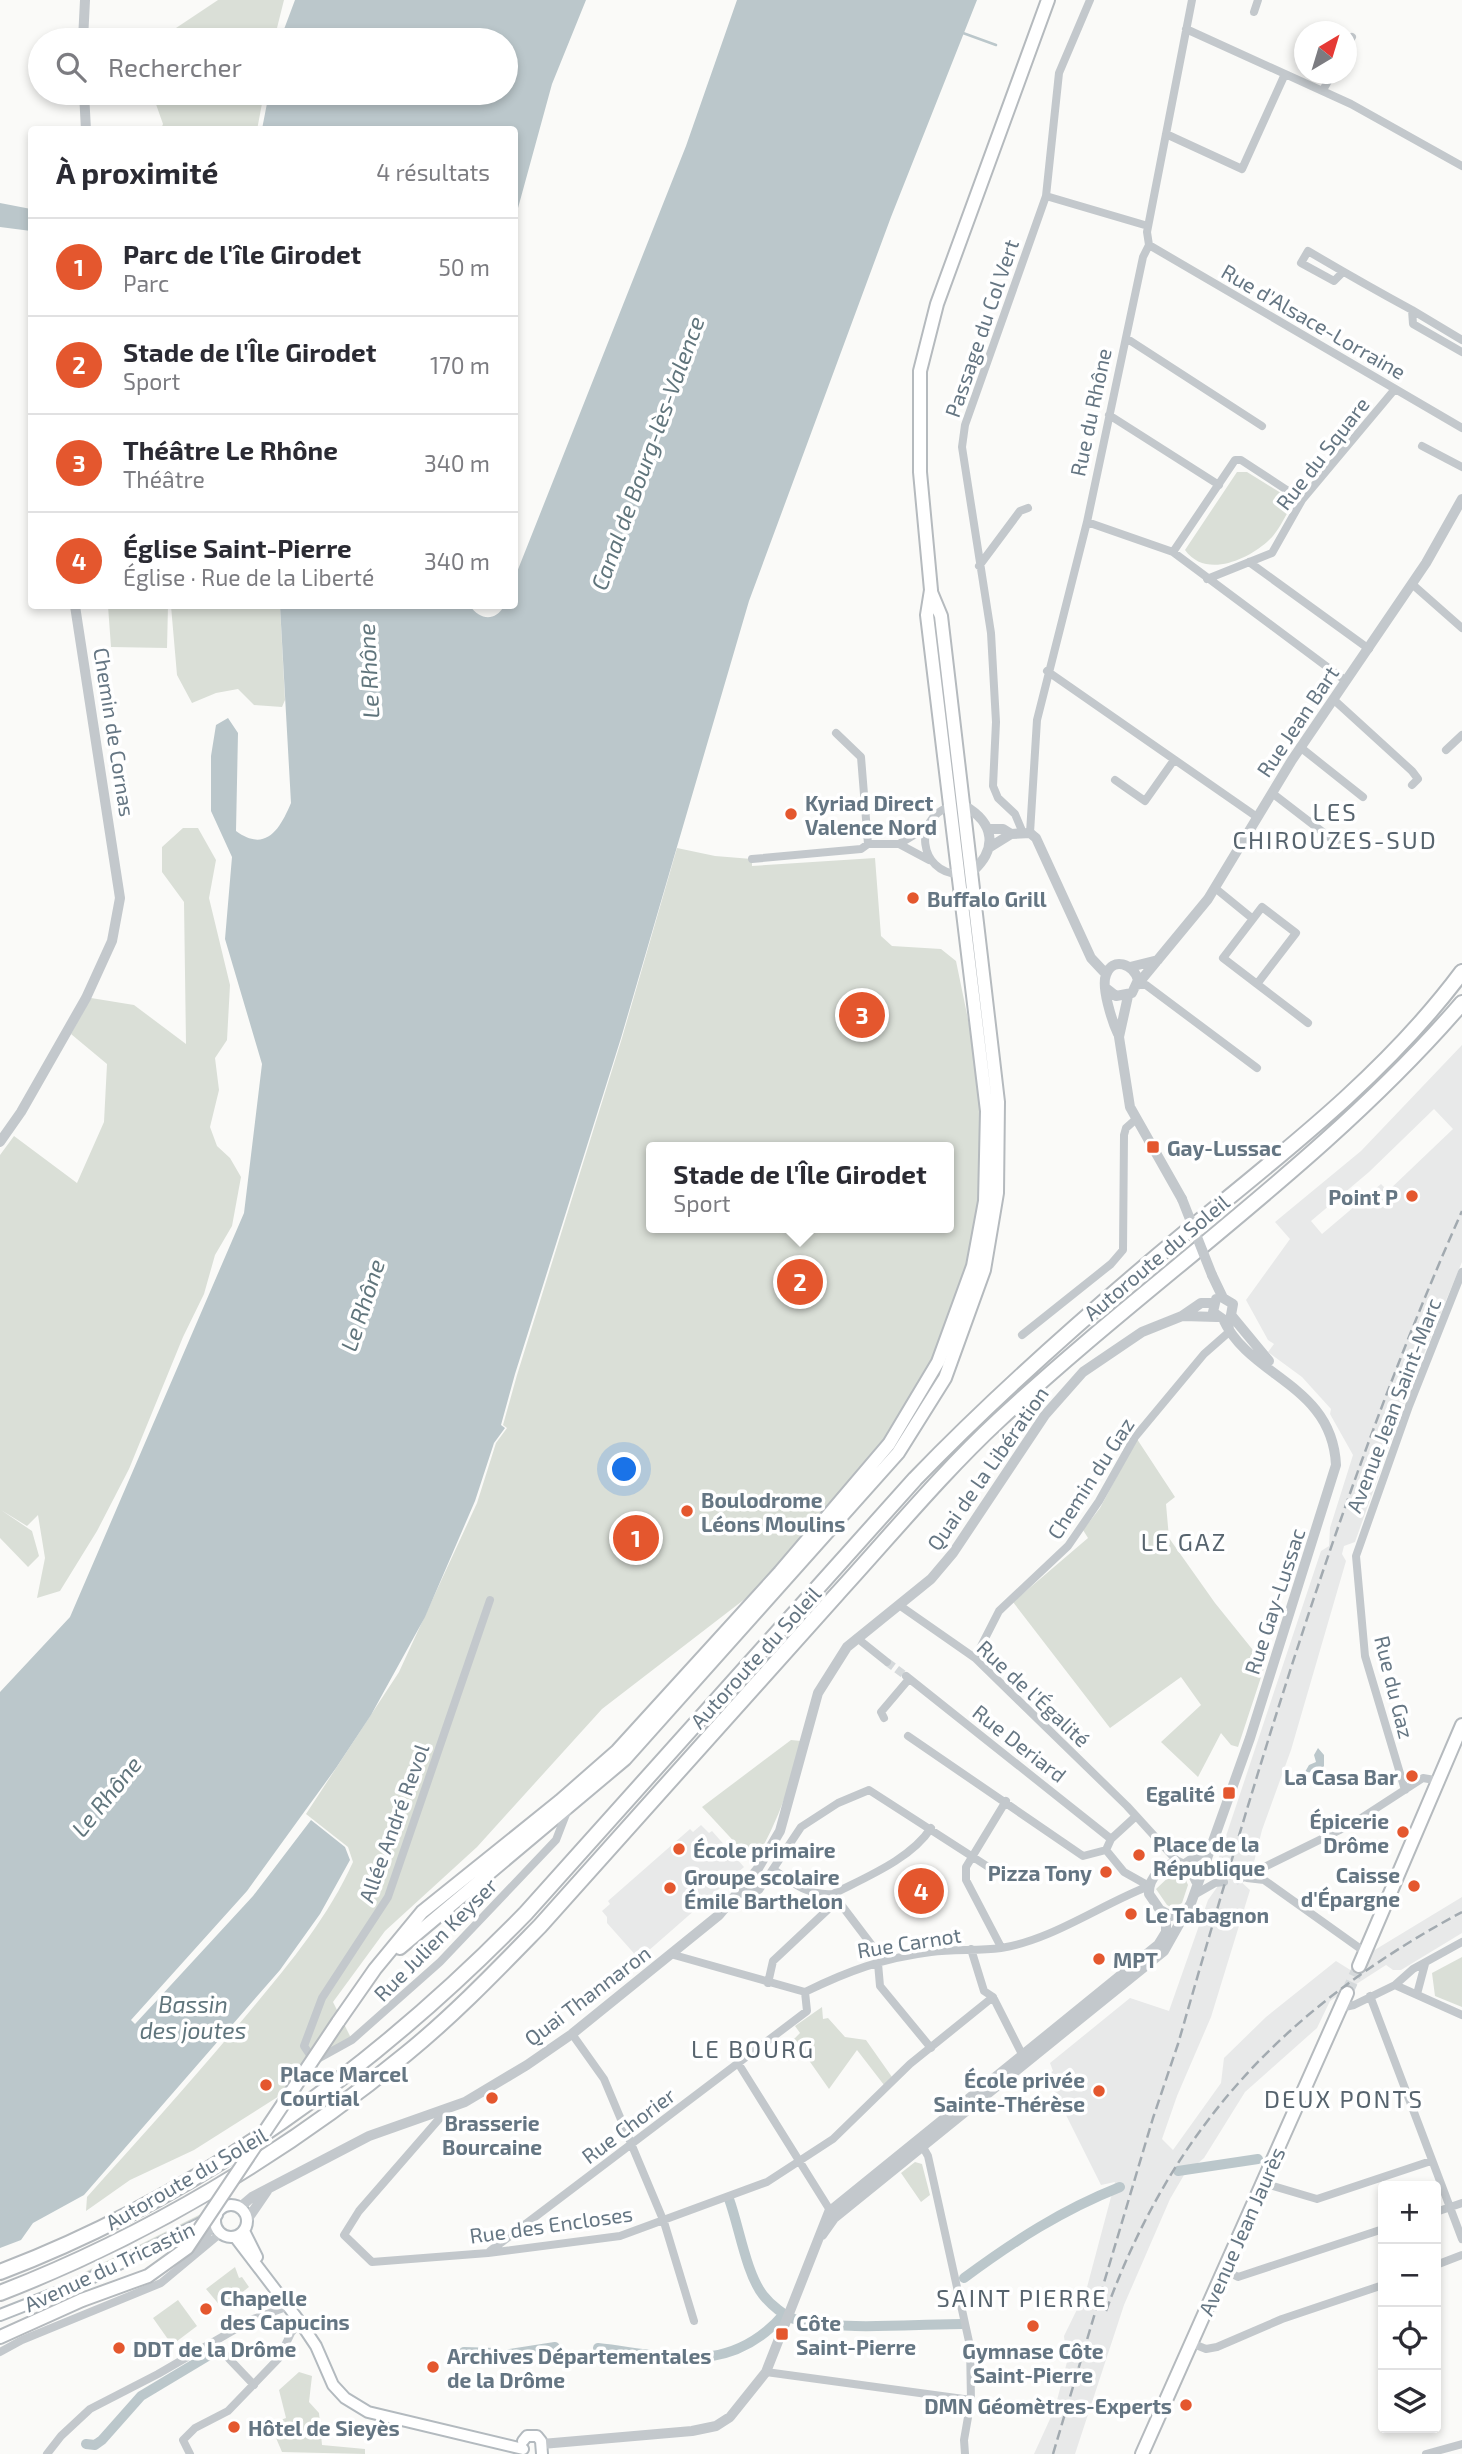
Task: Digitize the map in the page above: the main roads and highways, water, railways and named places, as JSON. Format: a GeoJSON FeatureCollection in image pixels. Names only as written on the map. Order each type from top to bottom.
{"type":"FeatureCollection","features":[{"type":"Feature","properties":{"kind":"highway","name":"Autoroute du Soleil"},"geometry":{"type":"LineString","coordinates":[[0,2272],[100,2228],[188,2180],[279,2124],[395,2038],[460,1981],[526,1913],[915,1479],[982,1410],[1078,1321],[1351,1094],[1403,1042],[1462,972]]}},
{"type":"Feature","properties":{"kind":"highway","name":"Autoroute du Soleil"},"geometry":{"type":"LineString","coordinates":[[0,2293],[109,2244],[198,2197],[288,2141],[407,2054],[473,1994],[540,1926],[929,1492],[996,1422],[1091,1336],[1367,1105],[1418,1054],[1462,1003]]}},
{"type":"Feature","properties":{"kind":"main road"},"geometry":{"type":"LineString","coordinates":[[0,2330],[148,2276],[187,2248],[375,1969],[422,1912],[560,1801],[617,1751],[780,1572],[889,1444],[938,1362],[973,1266],[985,1201],[987,1111],[927,615],[931,590],[920,472],[920,371],[937,304],[1048,0]]}},
{"type":"Feature","properties":{"kind":"main road"},"geometry":{"type":"LineString","coordinates":[[375,1969],[625,1759],[794,1573],[898,1453],[945,1378],[984,1270],[997,1193],[998,1102],[942,616],[931,590]]}},
{"type":"Feature","properties":{"kind":"main road"},"geometry":{"type":"LineString","coordinates":[[949,807],[965,806]]}},
{"type":"Feature","properties":{"kind":"main road"},"geometry":{"type":"LineString","coordinates":[[958,874],[973,871]]}},
{"type":"Feature","properties":{"kind":"main road"},"geometry":{"type":"LineString","coordinates":[[1359,1966],[1440,1781],[1441,1770],[1460,1740],[1462,1725]]}},
{"type":"Feature","properties":{"kind":"main road","name":"Avenue Jean Jaurès"},"geometry":{"type":"LineString","coordinates":[[1142,2454],[1348,1993]]}},
{"type":"Feature","properties":{"kind":"main road","name":"Avenue du Tricastin"},"geometry":{"type":"LineString","coordinates":[[0,2315],[218,2224],[229,2206],[239,2208],[242,2229]]}},
{"type":"Feature","properties":{"kind":"main road"},"geometry":{"type":"LineString","coordinates":[[218,2224],[242,2229],[264,2273],[316,2346],[334,2385],[356,2407],[435,2430],[534,2449]]}},
{"type":"Feature","properties":{"kind":"main road"},"geometry":{"type":"LineString","coordinates":[[0,2337],[82,2300]]}},
{"type":"Feature","properties":{"kind":"water"},"geometry":{"type":"Polygon","coordinates":[[[295,0],[586,0],[552,84],[518,208],[518,126],[263,126],[267,105],[518,105],[518,28],[284,28],[295,0]]]}},
{"type":"Feature","properties":{"kind":"water"},"geometry":{"type":"Polygon","coordinates":[[[737,0],[977,0],[891,217],[749,601],[621,1038],[515,1374],[501,1425],[505,1428],[494,1443],[475,1501],[425,1617],[371,1715],[336,1768],[247,1891],[131,2020],[135,2024],[253,1896],[311,1820],[345,1847],[350,1860],[320,1914],[280,1970],[84,2195],[33,2223],[21,2240],[0,2248],[0,1692],[70,1617],[244,1213],[262,1064],[225,939],[232,857],[211,811],[211,756],[216,725],[228,718],[238,733],[236,831],[256,840],[264,839],[277,829],[291,803],[280,609],[472,609],[478,614],[492,617],[502,609],[518,609],[518,569],[686,146],[737,0]]]}},
{"type":"Feature","properties":{"kind":"water"},"geometry":{"type":"Polygon","coordinates":[[[0,203],[28,208],[28,231],[0,227],[0,203]]]}},
{"type":"Feature","properties":{"kind":"water"},"geometry":{"type":"Polygon","coordinates":[[[1318,1748],[1324,1755],[1324,1766],[1317,1773],[1305,1772],[1309,1765],[1316,1762],[1314,1755],[1318,1748]]]}},
{"type":"Feature","properties":{"kind":"waterway"},"geometry":{"type":"LineString","coordinates":[[963,33],[996,45]]}},
{"type":"Feature","properties":{"kind":"waterway"},"geometry":{"type":"LineString","coordinates":[[1178,2171],[1258,2159]]}},
{"type":"Feature","properties":{"kind":"waterway"},"geometry":{"type":"LineString","coordinates":[[964,2278],[1039,2227],[1120,2187]]}},
{"type":"Feature","properties":{"kind":"waterway"},"geometry":{"type":"LineString","coordinates":[[729,2199],[747,2262],[757,2286],[778,2310],[788,2316],[797,2320],[836,2325],[962,2324]]}},
{"type":"Feature","properties":{"kind":"waterway"},"geometry":{"type":"LineString","coordinates":[[598,2348],[674,2357],[720,2355],[742,2347],[763,2334],[784,2314]]}},
{"type":"Feature","properties":{"kind":"waterway"},"geometry":{"type":"LineString","coordinates":[[510,2354],[555,2347]]}},
{"type":"Feature","properties":{"kind":"waterway"},"geometry":{"type":"LineString","coordinates":[[86,2444],[95,2445],[102,2440],[141,2396],[216,2351]]}},
{"type":"Feature","properties":{"kind":"waterway"},"geometry":{"type":"LineString","coordinates":[[464,2352],[495,2353]]}},
{"type":"Feature","properties":{"kind":"tunnel"},"geometry":{"type":"LineString","coordinates":[[887,1662],[906,1676]]}},
{"type":"Feature","properties":{"kind":"tunnel"},"geometry":{"type":"LineString","coordinates":[[1347,1993],[1359,1966]]}},
{"type":"Feature","properties":{"kind":"railway"},"geometry":{"type":"LineString","coordinates":[[1053,2454],[1153,2118],[1306,1623],[1379,1415],[1462,1211]]}},
{"type":"Feature","properties":{"kind":"railway"},"geometry":{"type":"LineString","coordinates":[[1106,2311],[1134,2244],[1166,2183],[1203,2127],[1244,2077],[1291,2030],[1343,1988],[1400,1948],[1462,1912]]}},
{"type":"Feature","properties":{"kind":"place","name":"Kyriad Direct Valence Nord"},"geometry":{"type":"Point","coordinates":[791,814]}},
{"type":"Feature","properties":{"kind":"place","name":"Buffalo Grill"},"geometry":{"type":"Point","coordinates":[913,898]}},
{"type":"Feature","properties":{"kind":"place","name":"Théâtre Le Rhône"},"geometry":{"type":"Point","coordinates":[862,1015]}},
{"type":"Feature","properties":{"kind":"place","name":"Gay-Lussac"},"geometry":{"type":"Point","coordinates":[1153,1147]}},
{"type":"Feature","properties":{"kind":"place","name":"Point P"},"geometry":{"type":"Point","coordinates":[1412,1196]}},
{"type":"Feature","properties":{"kind":"place","name":"Stade de l'Île Girodet"},"geometry":{"type":"Point","coordinates":[800,1282]}},
{"type":"Feature","properties":{"kind":"place","name":"Boulodrome Léons Moulins"},"geometry":{"type":"Point","coordinates":[687,1511]}},
{"type":"Feature","properties":{"kind":"place","name":"Parc de l'île Girodet"},"geometry":{"type":"Point","coordinates":[636,1538]}},
{"type":"Feature","properties":{"kind":"place","name":"La Casa Bar"},"geometry":{"type":"Point","coordinates":[1412,1776]}},
{"type":"Feature","properties":{"kind":"place","name":"Egalité"},"geometry":{"type":"Point","coordinates":[1229,1793]}},
{"type":"Feature","properties":{"kind":"place","name":"Épicerie Drôme"},"geometry":{"type":"Point","coordinates":[1403,1832]}},
{"type":"Feature","properties":{"kind":"place","name":"École primaire"},"geometry":{"type":"Point","coordinates":[679,1849]}},
{"type":"Feature","properties":{"kind":"place","name":"Place de la République"},"geometry":{"type":"Point","coordinates":[1139,1855]}},
{"type":"Feature","properties":{"kind":"place","name":"Pizza Tony"},"geometry":{"type":"Point","coordinates":[1106,1872]}},
{"type":"Feature","properties":{"kind":"place","name":"Caisse d'Épargne"},"geometry":{"type":"Point","coordinates":[1414,1886]}},
{"type":"Feature","properties":{"kind":"place","name":"Groupe scolaire Émile Barthelon"},"geometry":{"type":"Point","coordinates":[670,1888]}},
{"type":"Feature","properties":{"kind":"place","name":"Église Saint-Pierre"},"geometry":{"type":"Point","coordinates":[921,1891]}},
{"type":"Feature","properties":{"kind":"place","name":"Le Tabagnon"},"geometry":{"type":"Point","coordinates":[1131,1914]}},
{"type":"Feature","properties":{"kind":"place","name":"MPT"},"geometry":{"type":"Point","coordinates":[1099,1959]}},
{"type":"Feature","properties":{"kind":"place","name":"Place Marcel Courtial"},"geometry":{"type":"Point","coordinates":[266,2085]}},
{"type":"Feature","properties":{"kind":"place","name":"École privée Sainte-Thérèse"},"geometry":{"type":"Point","coordinates":[1099,2091]}},
{"type":"Feature","properties":{"kind":"place","name":"Brasserie Bourcaine"},"geometry":{"type":"Point","coordinates":[492,2098]}},
{"type":"Feature","properties":{"kind":"place","name":"Chapelle des Capucins"},"geometry":{"type":"Point","coordinates":[206,2309]}},
{"type":"Feature","properties":{"kind":"place","name":"Gymnase Côte Saint-Pierre"},"geometry":{"type":"Point","coordinates":[1033,2326]}},
{"type":"Feature","properties":{"kind":"place","name":"Côte Saint-Pierre"},"geometry":{"type":"Point","coordinates":[782,2334]}},
{"type":"Feature","properties":{"kind":"place","name":"DDT de la Drôme"},"geometry":{"type":"Point","coordinates":[119,2348]}},
{"type":"Feature","properties":{"kind":"place","name":"Archives Départementales de la Drôme"},"geometry":{"type":"Point","coordinates":[433,2367]}},
{"type":"Feature","properties":{"kind":"place","name":"DMN Géomètres-Experts"},"geometry":{"type":"Point","coordinates":[1186,2405]}},
{"type":"Feature","properties":{"kind":"place","name":"Hôtel de Sieyès"},"geometry":{"type":"Point","coordinates":[234,2427]}},
{"type":"Feature","properties":{"kind":"district","name":"LES CHIROUZES-SUD"},"geometry":{"type":"Point","coordinates":[1335,825]}},
{"type":"Feature","properties":{"kind":"district","name":"LE GAZ"},"geometry":{"type":"Point","coordinates":[1184,1541]}},
{"type":"Feature","properties":{"kind":"district","name":"LE BOURG"},"geometry":{"type":"Point","coordinates":[753,2048]}},
{"type":"Feature","properties":{"kind":"district","name":"DEUX PONTS"},"geometry":{"type":"Point","coordinates":[1344,2098]}},
{"type":"Feature","properties":{"kind":"district","name":"SAINT PIERRE"},"geometry":{"type":"Point","coordinates":[1022,2297]}},
{"type":"Feature","properties":{"kind":"water label","name":"Canal de Bourg-lès-Valence"},"geometry":{"type":"Point","coordinates":[647,453]}},
{"type":"Feature","properties":{"kind":"water label","name":"Le Rhône"},"geometry":{"type":"Point","coordinates":[368,671]}},
{"type":"Feature","properties":{"kind":"water label","name":"Le Rhône"},"geometry":{"type":"Point","coordinates":[362,1305]}},
{"type":"Feature","properties":{"kind":"water label","name":"Le Rhône"},"geometry":{"type":"Point","coordinates":[106,1796]}},
{"type":"Feature","properties":{"kind":"water label","name":"Bassin des joutes"},"geometry":{"type":"Point","coordinates":[193,2017]}}]}
